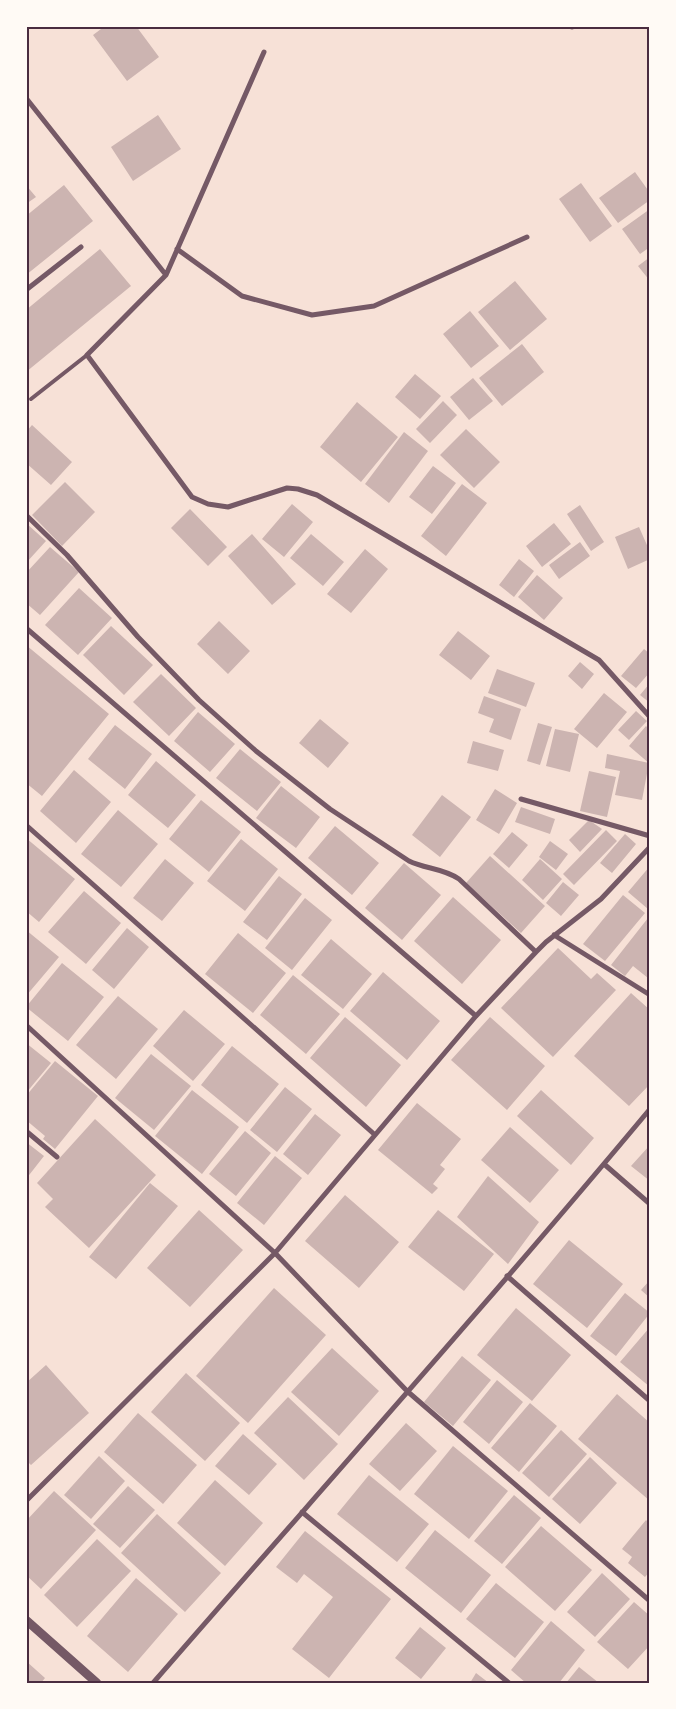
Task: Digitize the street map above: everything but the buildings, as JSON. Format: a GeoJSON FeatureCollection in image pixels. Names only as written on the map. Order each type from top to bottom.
{"type":"FeatureCollection","features":[{"type":"Feature","properties":{"kind":"street"},"geometry":{"type":"LineString","coordinates":[[264,52],[166,275],[87,355],[192,497],[208,504],[228,507],[286,488],[298,489],[316,495],[599,660],[650,717]]}},
{"type":"Feature","properties":{"kind":"street"},"geometry":{"type":"LineString","coordinates":[[26,98],[166,275]]}},
{"type":"Feature","properties":{"kind":"street"},"geometry":{"type":"LineString","coordinates":[[177,249],[242,296],[312,315],[374,306],[527,237]]}},
{"type":"Feature","properties":{"kind":"street"},"geometry":{"type":"LineString","coordinates":[[26,290],[81,247]]}},
{"type":"Feature","properties":{"kind":"street"},"geometry":{"type":"LineString","coordinates":[[26,515],[66,555],[138,638],[199,700],[256,751],[330,809],[408,861],[419,866],[443,870],[459,878],[536,952]]}},
{"type":"Feature","properties":{"kind":"street"},"geometry":{"type":"LineString","coordinates":[[26,628],[476,1016]]}},
{"type":"Feature","properties":{"kind":"street"},"geometry":{"type":"LineString","coordinates":[[521,799],[650,836]]}},
{"type":"Feature","properties":{"kind":"street"},"geometry":{"type":"LineString","coordinates":[[26,825],[374,1134]]}},
{"type":"Feature","properties":{"kind":"street"},"geometry":{"type":"LineString","coordinates":[[26,1501],[275,1253],[476,1016],[536,952],[554,935],[601,899],[650,847]]}},
{"type":"Feature","properties":{"kind":"street"},"geometry":{"type":"LineString","coordinates":[[554,935],[650,995]]}},
{"type":"Feature","properties":{"kind":"street"},"geometry":{"type":"LineString","coordinates":[[26,1025],[275,1253],[407,1391],[650,1601]]}},
{"type":"Feature","properties":{"kind":"street"},"geometry":{"type":"LineString","coordinates":[[154,1683],[456,1337],[650,1109]]}},
{"type":"Feature","properties":{"kind":"street"},"geometry":{"type":"LineString","coordinates":[[26,1130],[57,1157]]}},
{"type":"Feature","properties":{"kind":"street"},"geometry":{"type":"LineString","coordinates":[[604,1164],[650,1204]]}},
{"type":"Feature","properties":{"kind":"street"},"geometry":{"type":"LineString","coordinates":[[507,1276],[650,1401]]}},
{"type":"Feature","properties":{"kind":"street"},"geometry":{"type":"LineString","coordinates":[[302,1512],[509,1683]]}},
{"type":"Feature","properties":{"kind":"street"},"geometry":{"type":"LineString","coordinates":[[26,1620],[97,1683]]}},
{"type":"Feature","properties":{"kind":"lane"},"geometry":{"type":"LineString","coordinates":[[31,400],[87,355]]}}]}
